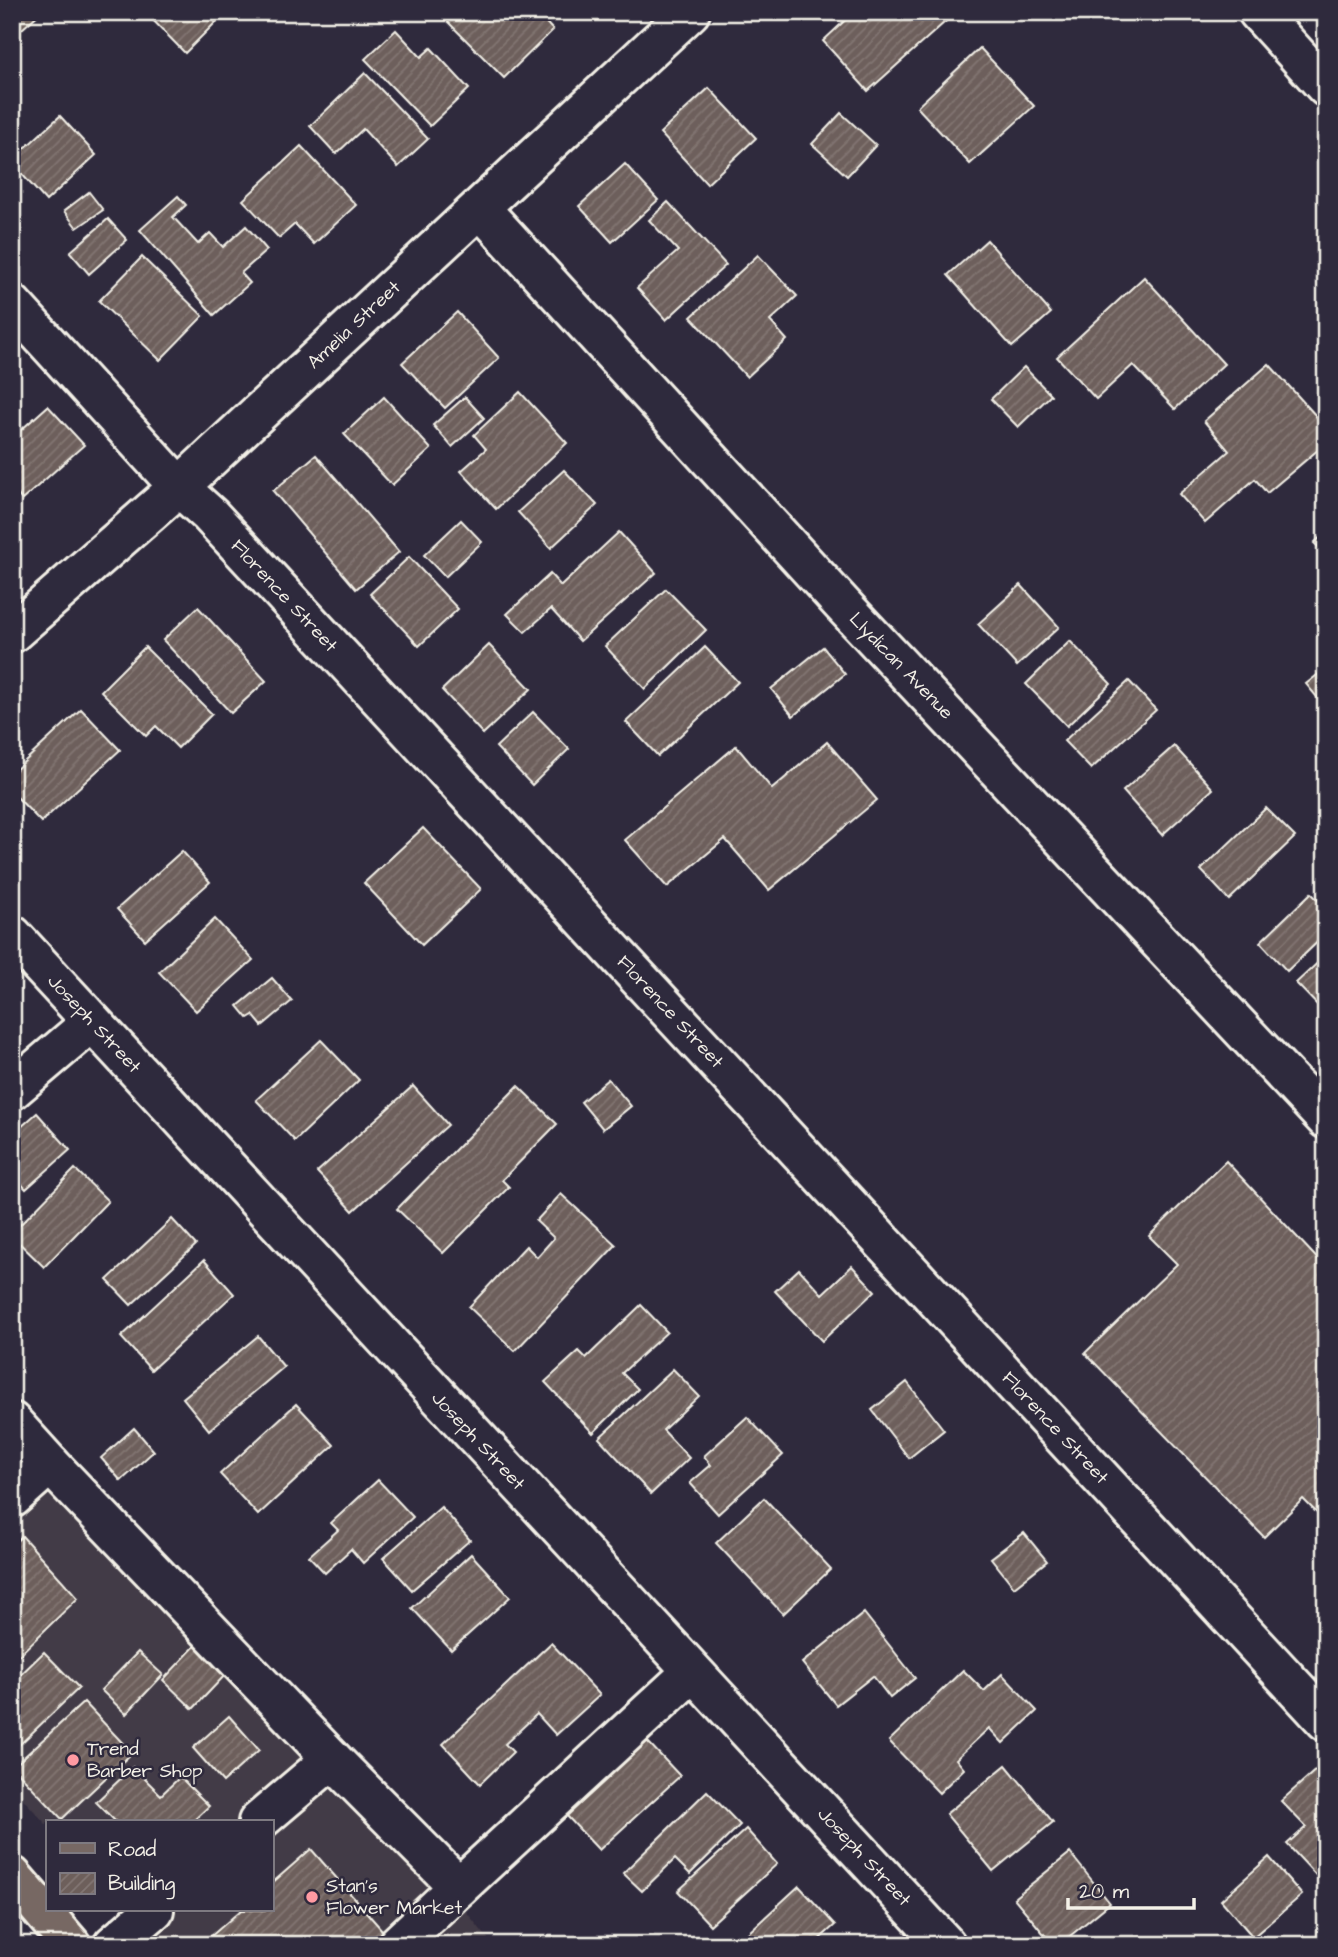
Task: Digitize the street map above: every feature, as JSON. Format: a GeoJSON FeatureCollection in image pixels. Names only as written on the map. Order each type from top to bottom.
{"type":"FeatureCollection","features":[{"type":"Feature","properties":{"kind":"main road"},"geometry":{"type":"LineString","coordinates":[[12,1877],[71,1945]]}},
{"type":"Feature","properties":{"kind":"street","name":"Amelia Street"},"geometry":{"type":"LineString","coordinates":[[12,633],[179,487],[690,12]]}},
{"type":"Feature","properties":{"kind":"street"},"geometry":{"type":"LineString","coordinates":[[1258,12],[1326,87]]}},
{"type":"Feature","properties":{"kind":"street","name":"Llydican Avenue"},"geometry":{"type":"LineString","coordinates":[[480,208],[842,604],[1326,1119]]}},
{"type":"Feature","properties":{"kind":"street","name":"Florence Street"},"geometry":{"type":"LineString","coordinates":[[12,304],[1326,1721]]}},
{"type":"Feature","properties":{"kind":"street","name":"Joseph Street"},"geometry":{"type":"LineString","coordinates":[[12,935],[946,1945]]}},
{"type":"Feature","properties":{"kind":"street"},"geometry":{"type":"LineString","coordinates":[[12,1090],[92,1022]]}},
{"type":"Feature","properties":{"kind":"street"},"geometry":{"type":"LineString","coordinates":[[12,1422],[332,1759],[459,1886]]}},
{"type":"Feature","properties":{"kind":"street"},"geometry":{"type":"LineString","coordinates":[[12,1498],[50,1464]]}},
{"type":"Feature","properties":{"kind":"street"},"geometry":{"type":"LineString","coordinates":[[397,1945],[692,1672]]}},
{"type":"Feature","properties":{"kind":"street"},"geometry":{"type":"LineString","coordinates":[[259,1820],[332,1759]]}},
{"type":"Feature","properties":{"kind":"street"},"geometry":{"type":"LineString","coordinates":[[113,1945],[152,1912]]}},
{"type":"Feature","properties":{"kind":"shaded area"},"geometry":{"type":"Polygon","coordinates":[[[12,1420],[441,1880],[493,1945],[158,1945],[128,1912],[273,1912],[273,1820],[46,1820],[46,1824],[12,1787],[12,1420]]]}},
{"type":"Feature","properties":{"kind":"building"},"geometry":{"type":"Polygon","coordinates":[[[12,12],[41,12],[12,38],[12,12]]]}},
{"type":"Feature","properties":{"kind":"building"},"geometry":{"type":"Polygon","coordinates":[[[145,12],[226,12],[185,53],[145,12]]]}},
{"type":"Feature","properties":{"kind":"building"},"geometry":{"type":"Polygon","coordinates":[[[438,12],[536,12],[553,30],[504,78],[438,12]]]}},
{"type":"Feature","properties":{"kind":"building"},"geometry":{"type":"Polygon","coordinates":[[[854,12],[954,14],[868,91],[823,41],[854,12]]]}},
{"type":"Feature","properties":{"kind":"building"},"geometry":{"type":"Polygon","coordinates":[[[396,30],[421,57],[431,48],[469,89],[430,126],[365,59],[396,30]]]}},
{"type":"Feature","properties":{"kind":"building"},"geometry":{"type":"Polygon","coordinates":[[[980,48],[1034,106],[970,164],[917,107],[980,48]]]}},
{"type":"Feature","properties":{"kind":"building"},"geometry":{"type":"Polygon","coordinates":[[[365,73],[428,139],[398,167],[363,129],[336,154],[310,126],[365,73]]]}},
{"type":"Feature","properties":{"kind":"building"},"geometry":{"type":"Polygon","coordinates":[[[709,88],[756,138],[707,184],[660,133],[709,88]]]}},
{"type":"Feature","properties":{"kind":"building"},"geometry":{"type":"Polygon","coordinates":[[[841,113],[876,145],[847,176],[812,144],[841,113]]]}},
{"type":"Feature","properties":{"kind":"building"},"geometry":{"type":"Polygon","coordinates":[[[60,116],[96,155],[46,201],[12,160],[60,116]]]}},
{"type":"Feature","properties":{"kind":"building"},"geometry":{"type":"Polygon","coordinates":[[[301,146],[356,205],[314,244],[295,224],[279,238],[243,200],[301,146]]]}},
{"type":"Feature","properties":{"kind":"building"},"geometry":{"type":"Polygon","coordinates":[[[625,164],[658,200],[612,242],[579,206],[625,164]]]}},
{"type":"Feature","properties":{"kind":"building"},"geometry":{"type":"Polygon","coordinates":[[[89,192],[103,210],[77,228],[64,211],[89,192]]]}},
{"type":"Feature","properties":{"kind":"building"},"geometry":{"type":"Polygon","coordinates":[[[178,196],[186,205],[173,217],[198,244],[210,233],[223,247],[246,226],[267,250],[241,273],[250,283],[214,315],[140,230],[178,196]]]}},
{"type":"Feature","properties":{"kind":"building"},"geometry":{"type":"Polygon","coordinates":[[[668,202],[726,265],[666,320],[637,288],[678,251],[649,220],[668,202]]]}},
{"type":"Feature","properties":{"kind":"building"},"geometry":{"type":"Polygon","coordinates":[[[108,219],[127,240],[89,274],[70,252],[108,219]]]}},
{"type":"Feature","properties":{"kind":"building"},"geometry":{"type":"Polygon","coordinates":[[[987,240],[1051,313],[1012,347],[948,275],[987,240]]]}},
{"type":"Feature","properties":{"kind":"building"},"geometry":{"type":"Polygon","coordinates":[[[758,255],[797,296],[770,321],[787,340],[747,377],[691,317],[758,255]]]}},
{"type":"Feature","properties":{"kind":"building"},"geometry":{"type":"Polygon","coordinates":[[[142,257],[203,316],[160,360],[99,301],[142,257]]]}},
{"type":"Feature","properties":{"kind":"building"},"geometry":{"type":"Polygon","coordinates":[[[1144,277],[1224,364],[1175,409],[1133,365],[1096,399],[1057,357],[1144,277]]]}},
{"type":"Feature","properties":{"kind":"building"},"geometry":{"type":"Polygon","coordinates":[[[457,312],[499,358],[445,408],[402,363],[457,312]]]}},
{"type":"Feature","properties":{"kind":"building"},"geometry":{"type":"Polygon","coordinates":[[[1269,364],[1326,427],[1326,443],[1267,493],[1255,479],[1205,523],[1179,494],[1229,451],[1204,421],[1269,364]]]}},
{"type":"Feature","properties":{"kind":"building"},"geometry":{"type":"Polygon","coordinates":[[[1024,367],[1051,395],[1018,427],[991,399],[1024,367]]]}},
{"type":"Feature","properties":{"kind":"building"},"geometry":{"type":"Polygon","coordinates":[[[520,392],[567,443],[496,509],[461,471],[486,449],[474,435],[520,392]]]}},
{"type":"Feature","properties":{"kind":"building"},"geometry":{"type":"Polygon","coordinates":[[[384,397],[431,449],[392,485],[344,434],[384,397]]]}},
{"type":"Feature","properties":{"kind":"building"},"geometry":{"type":"Polygon","coordinates":[[[465,397],[484,418],[452,447],[433,425],[465,397]]]}},
{"type":"Feature","properties":{"kind":"building"},"geometry":{"type":"Polygon","coordinates":[[[48,406],[84,445],[22,500],[12,488],[12,438],[48,406]]]}},
{"type":"Feature","properties":{"kind":"building"},"geometry":{"type":"Polygon","coordinates":[[[316,455],[399,552],[356,589],[273,491],[316,455]]]}},
{"type":"Feature","properties":{"kind":"building"},"geometry":{"type":"Polygon","coordinates":[[[564,470],[597,505],[551,548],[518,512],[564,470]]]}},
{"type":"Feature","properties":{"kind":"building"},"geometry":{"type":"Polygon","coordinates":[[[461,520],[482,542],[445,577],[424,555],[461,520]]]}},
{"type":"Feature","properties":{"kind":"building"},"geometry":{"type":"Polygon","coordinates":[[[619,532],[656,573],[580,641],[551,609],[525,632],[507,614],[550,574],[561,586],[619,532]]]}},
{"type":"Feature","properties":{"kind":"building"},"geometry":{"type":"Polygon","coordinates":[[[1326,532],[1326,554],[1314,543],[1326,532]]]}},
{"type":"Feature","properties":{"kind":"building"},"geometry":{"type":"Polygon","coordinates":[[[409,557],[458,609],[419,646],[370,594],[409,557]]]}},
{"type":"Feature","properties":{"kind":"building"},"geometry":{"type":"Polygon","coordinates":[[[1021,585],[1059,627],[1017,666],[978,624],[1021,585]]]}},
{"type":"Feature","properties":{"kind":"building"},"geometry":{"type":"Polygon","coordinates":[[[666,589],[706,630],[645,689],[605,646],[666,589]]]}},
{"type":"Feature","properties":{"kind":"building"},"geometry":{"type":"Polygon","coordinates":[[[198,607],[266,681],[231,713],[163,640],[198,607]]]}},
{"type":"Feature","properties":{"kind":"building"},"geometry":{"type":"Polygon","coordinates":[[[1070,641],[1111,684],[1067,726],[1026,684],[1070,641]]]}},
{"type":"Feature","properties":{"kind":"building"},"geometry":{"type":"Polygon","coordinates":[[[489,645],[531,689],[483,734],[442,690],[489,645]]]}},
{"type":"Feature","properties":{"kind":"building"},"geometry":{"type":"Polygon","coordinates":[[[145,647],[212,714],[178,748],[156,726],[146,736],[101,691],[145,647]]]}},
{"type":"Feature","properties":{"kind":"building"},"geometry":{"type":"Polygon","coordinates":[[[705,647],[738,682],[658,756],[626,722],[705,647]]]}},
{"type":"Feature","properties":{"kind":"building"},"geometry":{"type":"Polygon","coordinates":[[[823,647],[845,674],[793,716],[771,689],[823,647]]]}},
{"type":"Feature","properties":{"kind":"building"},"geometry":{"type":"Polygon","coordinates":[[[1326,668],[1326,708],[1306,684],[1326,668]]]}},
{"type":"Feature","properties":{"kind":"building"},"geometry":{"type":"Polygon","coordinates":[[[1129,681],[1156,710],[1091,769],[1064,741],[1129,681]]]}},
{"type":"Feature","properties":{"kind":"building"},"geometry":{"type":"Polygon","coordinates":[[[81,709],[120,750],[41,822],[12,792],[12,773],[81,709]]]}},
{"type":"Feature","properties":{"kind":"building"},"geometry":{"type":"Polygon","coordinates":[[[533,712],[569,749],[532,785],[496,747],[533,712]]]}},
{"type":"Feature","properties":{"kind":"building"},"geometry":{"type":"Polygon","coordinates":[[[827,742],[877,800],[769,890],[725,839],[667,887],[625,840],[736,746],[772,789],[827,742]]]}},
{"type":"Feature","properties":{"kind":"building"},"geometry":{"type":"Polygon","coordinates":[[[1174,746],[1213,789],[1162,835],[1123,791],[1174,746]]]}},
{"type":"Feature","properties":{"kind":"building"},"geometry":{"type":"Polygon","coordinates":[[[1266,808],[1295,837],[1229,900],[1201,870],[1266,808]]]}},
{"type":"Feature","properties":{"kind":"building"},"geometry":{"type":"Polygon","coordinates":[[[423,828],[481,889],[422,945],[364,883],[423,828]]]}},
{"type":"Feature","properties":{"kind":"building"},"geometry":{"type":"Polygon","coordinates":[[[182,851],[210,882],[145,940],[117,909],[182,851]]]}},
{"type":"Feature","properties":{"kind":"building"},"geometry":{"type":"Polygon","coordinates":[[[1311,893],[1326,908],[1326,934],[1287,971],[1260,942],[1311,893]]]}},
{"type":"Feature","properties":{"kind":"building"},"geometry":{"type":"Polygon","coordinates":[[[215,919],[253,960],[196,1011],[159,972],[215,919]]]}},
{"type":"Feature","properties":{"kind":"building"},"geometry":{"type":"Polygon","coordinates":[[[1326,955],[1326,1012],[1325,1013],[1296,983],[1326,955]]]}},
{"type":"Feature","properties":{"kind":"building"},"geometry":{"type":"Polygon","coordinates":[[[272,978],[292,1001],[262,1026],[253,1015],[248,1018],[238,1006],[272,978]]]}},
{"type":"Feature","properties":{"kind":"building"},"geometry":{"type":"Polygon","coordinates":[[[321,1040],[359,1080],[295,1141],[256,1100],[321,1040]]]}},
{"type":"Feature","properties":{"kind":"building"},"geometry":{"type":"Polygon","coordinates":[[[608,1079],[631,1106],[603,1129],[581,1102],[608,1079]]]}},
{"type":"Feature","properties":{"kind":"building"},"geometry":{"type":"Polygon","coordinates":[[[413,1086],[448,1125],[353,1211],[317,1172],[413,1086]]]}},
{"type":"Feature","properties":{"kind":"building"},"geometry":{"type":"Polygon","coordinates":[[[518,1086],[557,1124],[502,1180],[509,1187],[443,1253],[397,1209],[518,1086]]]}},
{"type":"Feature","properties":{"kind":"building"},"geometry":{"type":"Polygon","coordinates":[[[37,1113],[70,1150],[26,1189],[12,1174],[12,1135],[37,1113]]]}},
{"type":"Feature","properties":{"kind":"building"},"geometry":{"type":"Polygon","coordinates":[[[1226,1161],[1326,1268],[1326,1522],[1303,1499],[1264,1537],[1085,1353],[1177,1264],[1149,1236],[1226,1161]]]}},
{"type":"Feature","properties":{"kind":"building"},"geometry":{"type":"Polygon","coordinates":[[[75,1169],[108,1201],[44,1267],[12,1233],[75,1169]]]}},
{"type":"Feature","properties":{"kind":"building"},"geometry":{"type":"Polygon","coordinates":[[[561,1194],[616,1245],[515,1351],[469,1307],[526,1246],[537,1257],[554,1238],[536,1221],[561,1194]]]}},
{"type":"Feature","properties":{"kind":"building"},"geometry":{"type":"Polygon","coordinates":[[[172,1219],[196,1245],[131,1305],[107,1280],[172,1219]]]}},
{"type":"Feature","properties":{"kind":"building"},"geometry":{"type":"Polygon","coordinates":[[[204,1260],[234,1294],[151,1370],[121,1337],[204,1260]]]}},
{"type":"Feature","properties":{"kind":"building"},"geometry":{"type":"Polygon","coordinates":[[[852,1266],[875,1291],[822,1341],[775,1291],[799,1269],[822,1294],[852,1266]]]}},
{"type":"Feature","properties":{"kind":"building"},"geometry":{"type":"Polygon","coordinates":[[[641,1305],[667,1332],[622,1373],[638,1389],[593,1433],[545,1382],[579,1351],[586,1358],[641,1305]]]}},
{"type":"Feature","properties":{"kind":"building"},"geometry":{"type":"Polygon","coordinates":[[[258,1336],[284,1367],[209,1430],[183,1398],[258,1336]]]}},
{"type":"Feature","properties":{"kind":"building"},"geometry":{"type":"Polygon","coordinates":[[[673,1369],[699,1396],[663,1430],[689,1458],[651,1494],[599,1438],[673,1369]]]}},
{"type":"Feature","properties":{"kind":"building"},"geometry":{"type":"Polygon","coordinates":[[[907,1382],[944,1430],[909,1458],[872,1410],[907,1382]]]}},
{"type":"Feature","properties":{"kind":"building"},"geometry":{"type":"Polygon","coordinates":[[[296,1404],[334,1445],[258,1515],[220,1474],[296,1404]]]}},
{"type":"Feature","properties":{"kind":"building"},"geometry":{"type":"Polygon","coordinates":[[[747,1417],[783,1455],[718,1514],[690,1483],[711,1465],[704,1456],[747,1417]]]}},
{"type":"Feature","properties":{"kind":"building"},"geometry":{"type":"Polygon","coordinates":[[[134,1428],[154,1451],[121,1481],[101,1458],[134,1428]]]}},
{"type":"Feature","properties":{"kind":"building"},"geometry":{"type":"Polygon","coordinates":[[[378,1480],[413,1517],[363,1563],[351,1549],[325,1573],[309,1556],[338,1530],[331,1523],[378,1480]]]}},
{"type":"Feature","properties":{"kind":"building"},"geometry":{"type":"Polygon","coordinates":[[[764,1498],[831,1569],[783,1614],[716,1543],[764,1498]]]}},
{"type":"Feature","properties":{"kind":"building"},"geometry":{"type":"Polygon","coordinates":[[[441,1507],[470,1540],[412,1590],[383,1558],[441,1507]]]}},
{"type":"Feature","properties":{"kind":"building"},"geometry":{"type":"Polygon","coordinates":[[[1024,1533],[1047,1561],[1014,1587],[991,1558],[1024,1533]]]}},
{"type":"Feature","properties":{"kind":"building"},"geometry":{"type":"Polygon","coordinates":[[[22,1536],[78,1598],[12,1662],[12,1545],[22,1536]]]}},
{"type":"Feature","properties":{"kind":"building"},"geometry":{"type":"Polygon","coordinates":[[[471,1554],[510,1597],[451,1650],[412,1608],[471,1554]]]}},
{"type":"Feature","properties":{"kind":"building"},"geometry":{"type":"Polygon","coordinates":[[[864,1613],[915,1678],[890,1698],[873,1676],[836,1705],[802,1663],[864,1613]]]}},
{"type":"Feature","properties":{"kind":"building"},"geometry":{"type":"Polygon","coordinates":[[[551,1643],[600,1695],[556,1735],[537,1714],[505,1744],[513,1752],[480,1784],[443,1744],[551,1643]]]}},
{"type":"Feature","properties":{"kind":"building"},"geometry":{"type":"Polygon","coordinates":[[[196,1645],[226,1674],[193,1709],[163,1680],[196,1645]]]}},
{"type":"Feature","properties":{"kind":"building"},"geometry":{"type":"Polygon","coordinates":[[[44,1652],[79,1688],[12,1752],[12,1683],[44,1652]]]}},
{"type":"Feature","properties":{"kind":"building"},"geometry":{"type":"Polygon","coordinates":[[[138,1652],[163,1675],[126,1714],[101,1690],[138,1652]]]}},
{"type":"Feature","properties":{"kind":"building"},"geometry":{"type":"Polygon","coordinates":[[[963,1670],[984,1691],[1002,1674],[1037,1711],[1003,1743],[989,1728],[956,1759],[964,1769],[939,1793],[889,1741],[963,1670]]]}},
{"type":"Feature","properties":{"kind":"building","name":"Trend Barber Shop"},"geometry":{"type":"Polygon","coordinates":[[[84,1702],[132,1753],[62,1819],[13,1767],[84,1702]]]}},
{"type":"Feature","properties":{"kind":"building"},"geometry":{"type":"Polygon","coordinates":[[[229,1716],[259,1750],[223,1782],[193,1748],[229,1716]]]}},
{"type":"Feature","properties":{"kind":"building"},"geometry":{"type":"Polygon","coordinates":[[[647,1741],[680,1776],[599,1850],[566,1815],[647,1741]]]}},
{"type":"Feature","properties":{"kind":"building"},"geometry":{"type":"Polygon","coordinates":[[[1006,1765],[1053,1822],[993,1871],[946,1814],[1006,1765]]]}},
{"type":"Feature","properties":{"kind":"building"},"geometry":{"type":"Polygon","coordinates":[[[133,1767],[161,1795],[180,1777],[209,1806],[194,1820],[114,1820],[96,1802],[133,1767]]]}},
{"type":"Feature","properties":{"kind":"building"},"geometry":{"type":"Polygon","coordinates":[[[1318,1768],[1326,1777],[1326,1886],[1287,1844],[1306,1827],[1281,1801],[1318,1768]]]}},
{"type":"Feature","properties":{"kind":"building"},"geometry":{"type":"Polygon","coordinates":[[[707,1791],[740,1825],[690,1874],[675,1859],[642,1891],[623,1873],[707,1791]]]}},
{"type":"Feature","properties":{"kind":"building"},"geometry":{"type":"Polygon","coordinates":[[[746,1829],[777,1864],[710,1925],[678,1891],[746,1829]]]}},
{"type":"Feature","properties":{"kind":"building","name":"Stan's Flower Market"},"geometry":{"type":"Polygon","coordinates":[[[311,1849],[389,1938],[381,1945],[201,1945],[239,1912],[273,1912],[273,1882],[311,1849]]]}},
{"type":"Feature","properties":{"kind":"building"},"geometry":{"type":"Polygon","coordinates":[[[1070,1853],[1110,1903],[1059,1945],[1053,1945],[1014,1898],[1070,1853]]]}},
{"type":"Feature","properties":{"kind":"building"},"geometry":{"type":"Polygon","coordinates":[[[1269,1857],[1302,1895],[1253,1937],[1221,1900],[1269,1857]]]}},
{"type":"Feature","properties":{"kind":"building"},"geometry":{"type":"Polygon","coordinates":[[[799,1886],[835,1925],[813,1945],[735,1945],[799,1886]]]}},
{"type":"Feature","properties":{"kind":"place","name":"Trend Barber Shop"},"geometry":{"type":"Point","coordinates":[73,1760]}},
{"type":"Feature","properties":{"kind":"place","name":"Stan's Flower Market"},"geometry":{"type":"Point","coordinates":[312,1897]}}]}
